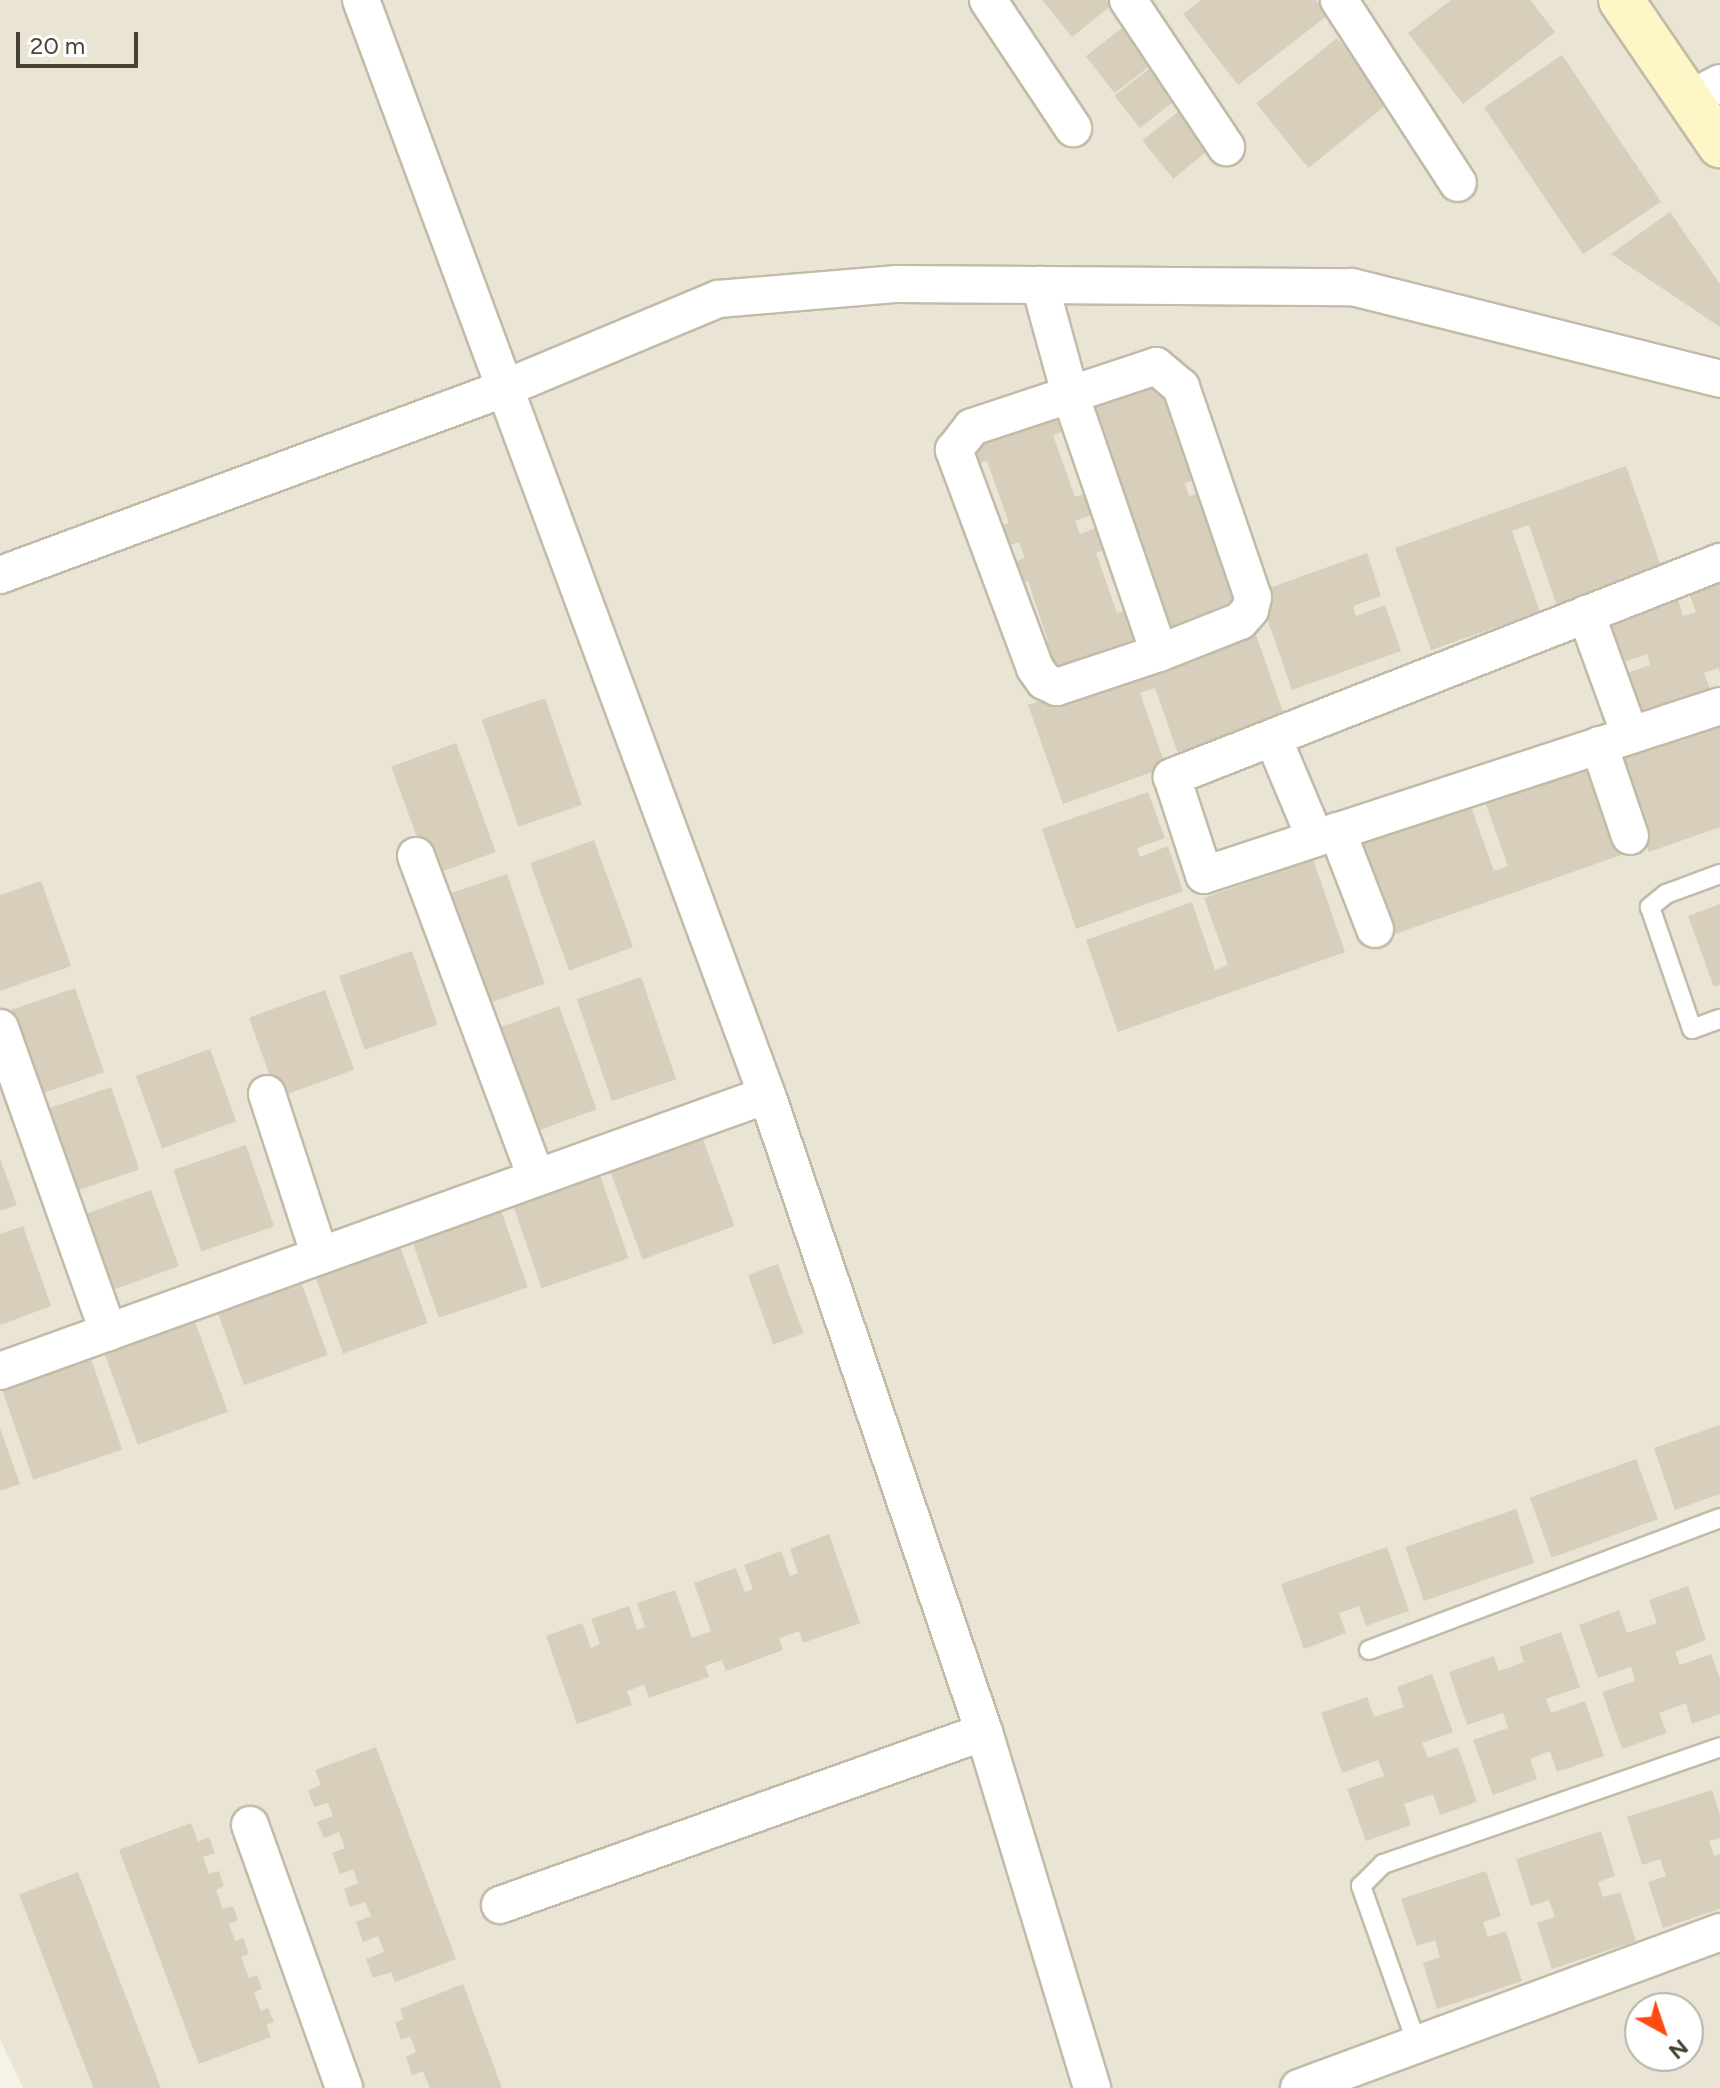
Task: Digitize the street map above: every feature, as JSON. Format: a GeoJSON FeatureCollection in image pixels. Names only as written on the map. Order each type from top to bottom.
{"type":"FeatureCollection","features":[{"type":"Feature","properties":{"kind":"street"},"geometry":{"type":"LineString","coordinates":[[361,0],[767,1095],[984,1732],[1092,2088]]}},
{"type":"Feature","properties":{"kind":"street"},"geometry":{"type":"LineString","coordinates":[[988,0],[1073,128]]}},
{"type":"Feature","properties":{"kind":"street"},"geometry":{"type":"LineString","coordinates":[[1128,0],[1226,147]]}},
{"type":"Feature","properties":{"kind":"street"},"geometry":{"type":"LineString","coordinates":[[1339,0],[1458,183]]}},
{"type":"Feature","properties":{"kind":"street"},"geometry":{"type":"LineString","coordinates":[[1621,0],[1704,91],[1720,145]]}},
{"type":"Feature","properties":{"kind":"street"},"geometry":{"type":"LineString","coordinates":[[0,575],[503,389],[718,299],[897,284],[1352,287],[1720,379]]}},
{"type":"Feature","properties":{"kind":"street"},"geometry":{"type":"LineString","coordinates":[[1040,285],[1070,394],[1159,653]]}},
{"type":"Feature","properties":{"kind":"street"},"geometry":{"type":"LineString","coordinates":[[1156,366],[1169,373],[1181,387],[1253,597],[1250,610],[1240,621],[1159,653],[1057,687],[1044,681],[954,450],[972,427],[1070,394],[1156,366]]}},
{"type":"Feature","properties":{"kind":"street"},"geometry":{"type":"LineString","coordinates":[[1720,562],[1172,777],[1204,875],[1720,706]]}},
{"type":"Feature","properties":{"kind":"street"},"geometry":{"type":"LineString","coordinates":[[1586,614],[1615,740],[1630,836]]}},
{"type":"Feature","properties":{"kind":"street"},"geometry":{"type":"LineString","coordinates":[[1273,738],[1375,929]]}},
{"type":"Feature","properties":{"kind":"street"},"geometry":{"type":"LineString","coordinates":[[416,856],[536,1177]]}},
{"type":"Feature","properties":{"kind":"street"},"geometry":{"type":"LineString","coordinates":[[0,1028],[108,1332]]}},
{"type":"Feature","properties":{"kind":"street"},"geometry":{"type":"LineString","coordinates":[[267,1094],[320,1256]]}},
{"type":"Feature","properties":{"kind":"street"},"geometry":{"type":"LineString","coordinates":[[0,1371],[767,1095]]}},
{"type":"Feature","properties":{"kind":"street"},"geometry":{"type":"LineString","coordinates":[[500,1905],[984,1732]]}},
{"type":"Feature","properties":{"kind":"street"},"geometry":{"type":"LineString","coordinates":[[250,1825],[344,2088]]}},
{"type":"Feature","properties":{"kind":"street"},"geometry":{"type":"LineString","coordinates":[[1299,2088],[1720,1932]]}},
{"type":"Feature","properties":{"kind":"lane"},"geometry":{"type":"LineString","coordinates":[[1720,874],[1666,894],[1650,907],[1692,1029],[1720,1019]]}},
{"type":"Feature","properties":{"kind":"lane"},"geometry":{"type":"LineString","coordinates":[[1369,1650],[1720,1518]]}},
{"type":"Feature","properties":{"kind":"lane"},"geometry":{"type":"LineString","coordinates":[[1417,2044],[1361,1886],[1383,1864],[1720,1747]]}},
{"type":"Feature","properties":{"kind":"shaded area"},"geometry":{"type":"Polygon","coordinates":[[[0,0],[1720,0],[1720,2088],[23,2088],[0,2039],[0,0]]]}},
{"type":"Feature","properties":{"kind":"building"},"geometry":{"type":"Polygon","coordinates":[[[1042,0],[1110,0],[1113,4],[1072,37],[1042,0]]]}},
{"type":"Feature","properties":{"kind":"building"},"geometry":{"type":"Polygon","coordinates":[[[1201,0],[1316,0],[1328,15],[1238,85],[1183,14],[1201,0]]]}},
{"type":"Feature","properties":{"kind":"building"},"geometry":{"type":"Polygon","coordinates":[[[1451,0],[1530,0],[1555,32],[1463,104],[1408,33],[1451,0]]]}},
{"type":"Feature","properties":{"kind":"building"},"geometry":{"type":"Polygon","coordinates":[[[1122,28],[1151,65],[1115,93],[1086,56],[1122,28]]]}},
{"type":"Feature","properties":{"kind":"building"},"geometry":{"type":"Polygon","coordinates":[[[1337,38],[1389,103],[1308,168],[1256,103],[1337,38]]]}},
{"type":"Feature","properties":{"kind":"building"},"geometry":{"type":"Polygon","coordinates":[[[1562,55],[1661,202],[1583,254],[1484,108],[1562,55]]]}},
{"type":"Feature","properties":{"kind":"building"},"geometry":{"type":"Polygon","coordinates":[[[1150,68],[1175,100],[1140,128],[1115,96],[1150,68]]]}},
{"type":"Feature","properties":{"kind":"building"},"geometry":{"type":"Polygon","coordinates":[[[1179,111],[1210,149],[1173,179],[1142,141],[1179,111]]]}},
{"type":"Feature","properties":{"kind":"building"},"geometry":{"type":"Polygon","coordinates":[[[1670,212],[1720,284],[1720,327],[1611,254],[1670,212]]]}},
{"type":"Feature","properties":{"kind":"building"},"geometry":{"type":"Polygon","coordinates":[[[1166,383],[1170,395],[1163,397],[1184,459],[1193,456],[1201,478],[1185,483],[1189,496],[1205,491],[1213,512],[1205,515],[1242,602],[1163,632],[1122,525],[1135,520],[1129,504],[1116,508],[1086,407],[1166,383]]]}},
{"type":"Feature","properties":{"kind":"building"},"geometry":{"type":"Polygon","coordinates":[[[1056,417],[1062,432],[1053,435],[1075,497],[1084,494],[1091,515],[1075,521],[1080,534],[1096,528],[1103,550],[1096,553],[1117,613],[1124,611],[1134,640],[1049,670],[1040,643],[1048,641],[1028,581],[1019,583],[1012,563],[1025,558],[1019,542],[1006,546],[999,527],[1009,523],[987,461],[977,464],[972,446],[1056,417]]]}},
{"type":"Feature","properties":{"kind":"building"},"geometry":{"type":"Polygon","coordinates":[[[1626,466],[1662,569],[1557,606],[1529,525],[1512,531],[1540,612],[1431,650],[1395,548],[1626,466]]]}},
{"type":"Feature","properties":{"kind":"building"},"geometry":{"type":"Polygon","coordinates":[[[1367,553],[1381,596],[1353,606],[1356,616],[1385,605],[1401,651],[1292,690],[1258,592],[1367,553]]]}},
{"type":"Feature","properties":{"kind":"building"},"geometry":{"type":"Polygon","coordinates":[[[1720,581],[1720,673],[1718,668],[1704,673],[1711,692],[1637,717],[1622,675],[1650,665],[1647,654],[1618,664],[1604,621],[1677,596],[1683,616],[1696,612],[1688,591],[1720,581]]]}},
{"type":"Feature","properties":{"kind":"building"},"geometry":{"type":"Polygon","coordinates":[[[1253,626],[1287,724],[1181,762],[1155,688],[1140,693],[1166,767],[1063,804],[1028,705],[1253,626]]]}},
{"type":"Feature","properties":{"kind":"building"},"geometry":{"type":"Polygon","coordinates":[[[545,698],[582,805],[518,827],[482,720],[545,698]]]}},
{"type":"Feature","properties":{"kind":"building"},"geometry":{"type":"Polygon","coordinates":[[[1720,720],[1720,827],[1649,852],[1616,757],[1720,720]]]}},
{"type":"Feature","properties":{"kind":"building"},"geometry":{"type":"Polygon","coordinates":[[[456,743],[496,852],[431,876],[391,767],[456,743]]]}},
{"type":"Feature","properties":{"kind":"building"},"geometry":{"type":"Polygon","coordinates":[[[1592,761],[1624,854],[1392,935],[1360,843],[1470,804],[1494,871],[1508,866],[1484,799],[1592,761]]]}},
{"type":"Feature","properties":{"kind":"building"},"geometry":{"type":"Polygon","coordinates":[[[1148,792],[1165,838],[1137,848],[1140,857],[1168,846],[1183,891],[1076,929],[1042,829],[1148,792]]]}},
{"type":"Feature","properties":{"kind":"building"},"geometry":{"type":"Polygon","coordinates":[[[594,840],[633,947],[569,970],[530,863],[594,840]]]}},
{"type":"Feature","properties":{"kind":"building"},"geometry":{"type":"Polygon","coordinates":[[[1313,859],[1345,952],[1118,1032],[1086,940],[1192,902],[1215,970],[1228,965],[1204,898],[1313,859]]]}},
{"type":"Feature","properties":{"kind":"building"},"geometry":{"type":"Polygon","coordinates":[[[507,874],[545,984],[476,1007],[438,898],[507,874]]]}},
{"type":"Feature","properties":{"kind":"building"},"geometry":{"type":"Polygon","coordinates":[[[41,881],[71,966],[0,991],[0,895],[41,881]]]}},
{"type":"Feature","properties":{"kind":"building"},"geometry":{"type":"Polygon","coordinates":[[[1720,904],[1720,985],[1714,987],[1688,916],[1720,904]]]}},
{"type":"Feature","properties":{"kind":"building"},"geometry":{"type":"Polygon","coordinates":[[[412,951],[437,1025],[365,1050],[339,976],[412,951]]]}},
{"type":"Feature","properties":{"kind":"building"},"geometry":{"type":"Polygon","coordinates":[[[641,977],[676,1079],[612,1101],[577,999],[641,977]]]}},
{"type":"Feature","properties":{"kind":"building"},"geometry":{"type":"Polygon","coordinates":[[[75,988],[104,1072],[35,1096],[6,1012],[75,988]]]}},
{"type":"Feature","properties":{"kind":"building"},"geometry":{"type":"Polygon","coordinates":[[[325,990],[354,1070],[278,1098],[249,1018],[325,990]]]}},
{"type":"Feature","properties":{"kind":"building"},"geometry":{"type":"Polygon","coordinates":[[[559,1006],[597,1109],[528,1134],[490,1031],[559,1006]]]}},
{"type":"Feature","properties":{"kind":"building"},"geometry":{"type":"Polygon","coordinates":[[[210,1049],[236,1121],[162,1148],[136,1076],[210,1049]]]}},
{"type":"Feature","properties":{"kind":"building"},"geometry":{"type":"Polygon","coordinates":[[[111,1087],[139,1169],[67,1194],[39,1112],[111,1087]]]}},
{"type":"Feature","properties":{"kind":"building"},"geometry":{"type":"Polygon","coordinates":[[[701,1134],[735,1226],[642,1260],[609,1168],[701,1134]]]}},
{"type":"Feature","properties":{"kind":"building"},"geometry":{"type":"Polygon","coordinates":[[[246,1145],[274,1226],[201,1251],[173,1170],[246,1145]]]}},
{"type":"Feature","properties":{"kind":"building"},"geometry":{"type":"Polygon","coordinates":[[[0,1159],[17,1205],[0,1211],[0,1159]]]}},
{"type":"Feature","properties":{"kind":"building"},"geometry":{"type":"Polygon","coordinates":[[[600,1175],[629,1258],[542,1288],[513,1205],[600,1175]]]}},
{"type":"Feature","properties":{"kind":"building"},"geometry":{"type":"Polygon","coordinates":[[[151,1190],[179,1266],[108,1292],[81,1216],[151,1190]]]}},
{"type":"Feature","properties":{"kind":"building"},"geometry":{"type":"Polygon","coordinates":[[[500,1207],[528,1287],[439,1318],[411,1238],[500,1207]]]}},
{"type":"Feature","properties":{"kind":"building"},"geometry":{"type":"Polygon","coordinates":[[[23,1226],[51,1306],[0,1325],[0,1234],[23,1226]]]}},
{"type":"Feature","properties":{"kind":"building"},"geometry":{"type":"Polygon","coordinates":[[[399,1244],[428,1323],[343,1354],[314,1275],[399,1244]]]}},
{"type":"Feature","properties":{"kind":"building"},"geometry":{"type":"Polygon","coordinates":[[[778,1264],[803,1334],[773,1344],[748,1275],[778,1264]]]}},
{"type":"Feature","properties":{"kind":"building"},"geometry":{"type":"Polygon","coordinates":[[[299,1276],[328,1355],[244,1385],[215,1306],[299,1276]]]}},
{"type":"Feature","properties":{"kind":"building"},"geometry":{"type":"Polygon","coordinates":[[[193,1316],[228,1412],[138,1445],[103,1349],[193,1316]]]}},
{"type":"Feature","properties":{"kind":"building"},"geometry":{"type":"Polygon","coordinates":[[[89,1353],[122,1449],[33,1480],[0,1384],[89,1353]]]}},
{"type":"Feature","properties":{"kind":"building"},"geometry":{"type":"Polygon","coordinates":[[[1720,1425],[1720,1494],[1675,1510],[1654,1448],[1720,1425]]]}},
{"type":"Feature","properties":{"kind":"building"},"geometry":{"type":"Polygon","coordinates":[[[0,1428],[20,1484],[0,1491],[0,1428]]]}},
{"type":"Feature","properties":{"kind":"building"},"geometry":{"type":"Polygon","coordinates":[[[1636,1459],[1658,1519],[1552,1558],[1530,1498],[1636,1459]]]}},
{"type":"Feature","properties":{"kind":"building"},"geometry":{"type":"Polygon","coordinates":[[[1516,1509],[1535,1563],[1424,1601],[1405,1547],[1516,1509]]]}},
{"type":"Feature","properties":{"kind":"building"},"geometry":{"type":"Polygon","coordinates":[[[829,1534],[860,1623],[803,1643],[799,1631],[779,1638],[783,1650],[726,1671],[722,1660],[705,1666],[709,1677],[649,1698],[644,1685],[627,1691],[632,1705],[577,1724],[546,1636],[582,1623],[591,1648],[600,1644],[591,1619],[629,1606],[637,1630],[645,1627],[637,1603],[675,1590],[692,1638],[711,1631],[694,1583],[736,1568],[745,1592],[753,1589],[744,1565],[781,1551],[790,1576],[798,1573],[790,1549],[829,1534]]]}},
{"type":"Feature","properties":{"kind":"building"},"geometry":{"type":"Polygon","coordinates":[[[1387,1547],[1409,1611],[1366,1626],[1359,1606],[1339,1613],[1346,1633],[1304,1649],[1281,1584],[1387,1547]]]}},
{"type":"Feature","properties":{"kind":"building"},"geometry":{"type":"Polygon","coordinates":[[[1688,1586],[1706,1640],[1675,1652],[1680,1665],[1711,1654],[1720,1679],[1720,1714],[1692,1724],[1686,1703],[1659,1713],[1667,1733],[1622,1749],[1602,1692],[1635,1681],[1631,1667],[1598,1678],[1579,1625],[1619,1610],[1627,1633],[1657,1623],[1649,1600],[1688,1586]]]}},
{"type":"Feature","properties":{"kind":"building"},"geometry":{"type":"Polygon","coordinates":[[[1561,1632],[1580,1687],[1546,1699],[1551,1713],[1585,1701],[1604,1756],[1557,1772],[1550,1751],[1530,1759],[1537,1779],[1493,1795],[1473,1740],[1508,1728],[1503,1713],[1467,1725],[1449,1672],[1494,1656],[1499,1671],[1524,1662],[1519,1647],[1561,1632]]]}},
{"type":"Feature","properties":{"kind":"building"},"geometry":{"type":"Polygon","coordinates":[[[1432,1674],[1453,1732],[1422,1743],[1428,1758],[1458,1747],[1477,1802],[1440,1815],[1433,1794],[1404,1804],[1411,1825],[1366,1841],[1347,1789],[1384,1776],[1378,1760],[1342,1773],[1321,1713],[1367,1697],[1374,1717],[1404,1707],[1397,1687],[1432,1674]]]}},
{"type":"Feature","properties":{"kind":"building"},"geometry":{"type":"Polygon","coordinates":[[[376,1747],[456,1959],[395,1982],[391,1972],[373,1978],[366,1959],[384,1952],[378,1936],[363,1942],[356,1922],[371,1916],[365,1902],[350,1907],[344,1889],[358,1883],[353,1869],[340,1874],[332,1853],[345,1848],[339,1832],[324,1838],[317,1822],[333,1816],[328,1803],[314,1807],[308,1790],[321,1785],[315,1770],[376,1747]]]}},
{"type":"Feature","properties":{"kind":"building"},"geometry":{"type":"Polygon","coordinates":[[[1712,1790],[1720,1815],[1720,1838],[1709,1841],[1714,1856],[1720,1854],[1720,1909],[1663,1928],[1648,1882],[1666,1876],[1660,1859],[1642,1865],[1627,1817],[1712,1790]]]}},
{"type":"Feature","properties":{"kind":"building"},"geometry":{"type":"Polygon","coordinates":[[[191,1823],[198,1842],[209,1837],[215,1853],[203,1857],[209,1874],[219,1871],[224,1886],[216,1890],[223,1909],[233,1906],[238,1920],[229,1924],[235,1941],[243,1938],[249,1954],[241,1957],[249,1978],[257,1975],[262,1989],[254,1992],[261,2011],[268,2008],[274,2022],[266,2025],[271,2037],[199,2064],[119,1850],[191,1823]]]}},
{"type":"Feature","properties":{"kind":"building"},"geometry":{"type":"Polygon","coordinates":[[[1601,1831],[1615,1876],[1598,1882],[1603,1897],[1620,1892],[1636,1941],[1552,1969],[1537,1923],[1555,1917],[1549,1900],[1531,1906],[1516,1859],[1601,1831]]]}},
{"type":"Feature","properties":{"kind":"building"},"geometry":{"type":"Polygon","coordinates":[[[1486,1871],[1501,1916],[1483,1922],[1488,1937],[1506,1931],[1522,1981],[1437,2009],[1423,1963],[1440,1957],[1435,1940],[1417,1946],[1401,1899],[1486,1871]]]}},
{"type":"Feature","properties":{"kind":"building"},"geometry":{"type":"Polygon","coordinates":[[[78,1872],[161,2088],[93,2088],[19,1895],[78,1872]]]}},
{"type":"Feature","properties":{"kind":"building"},"geometry":{"type":"Polygon","coordinates":[[[463,1984],[502,2088],[430,2088],[423,2071],[412,2075],[406,2057],[416,2052],[410,2036],[401,2040],[395,2023],[404,2019],[400,2009],[463,1984]]]}}]}
